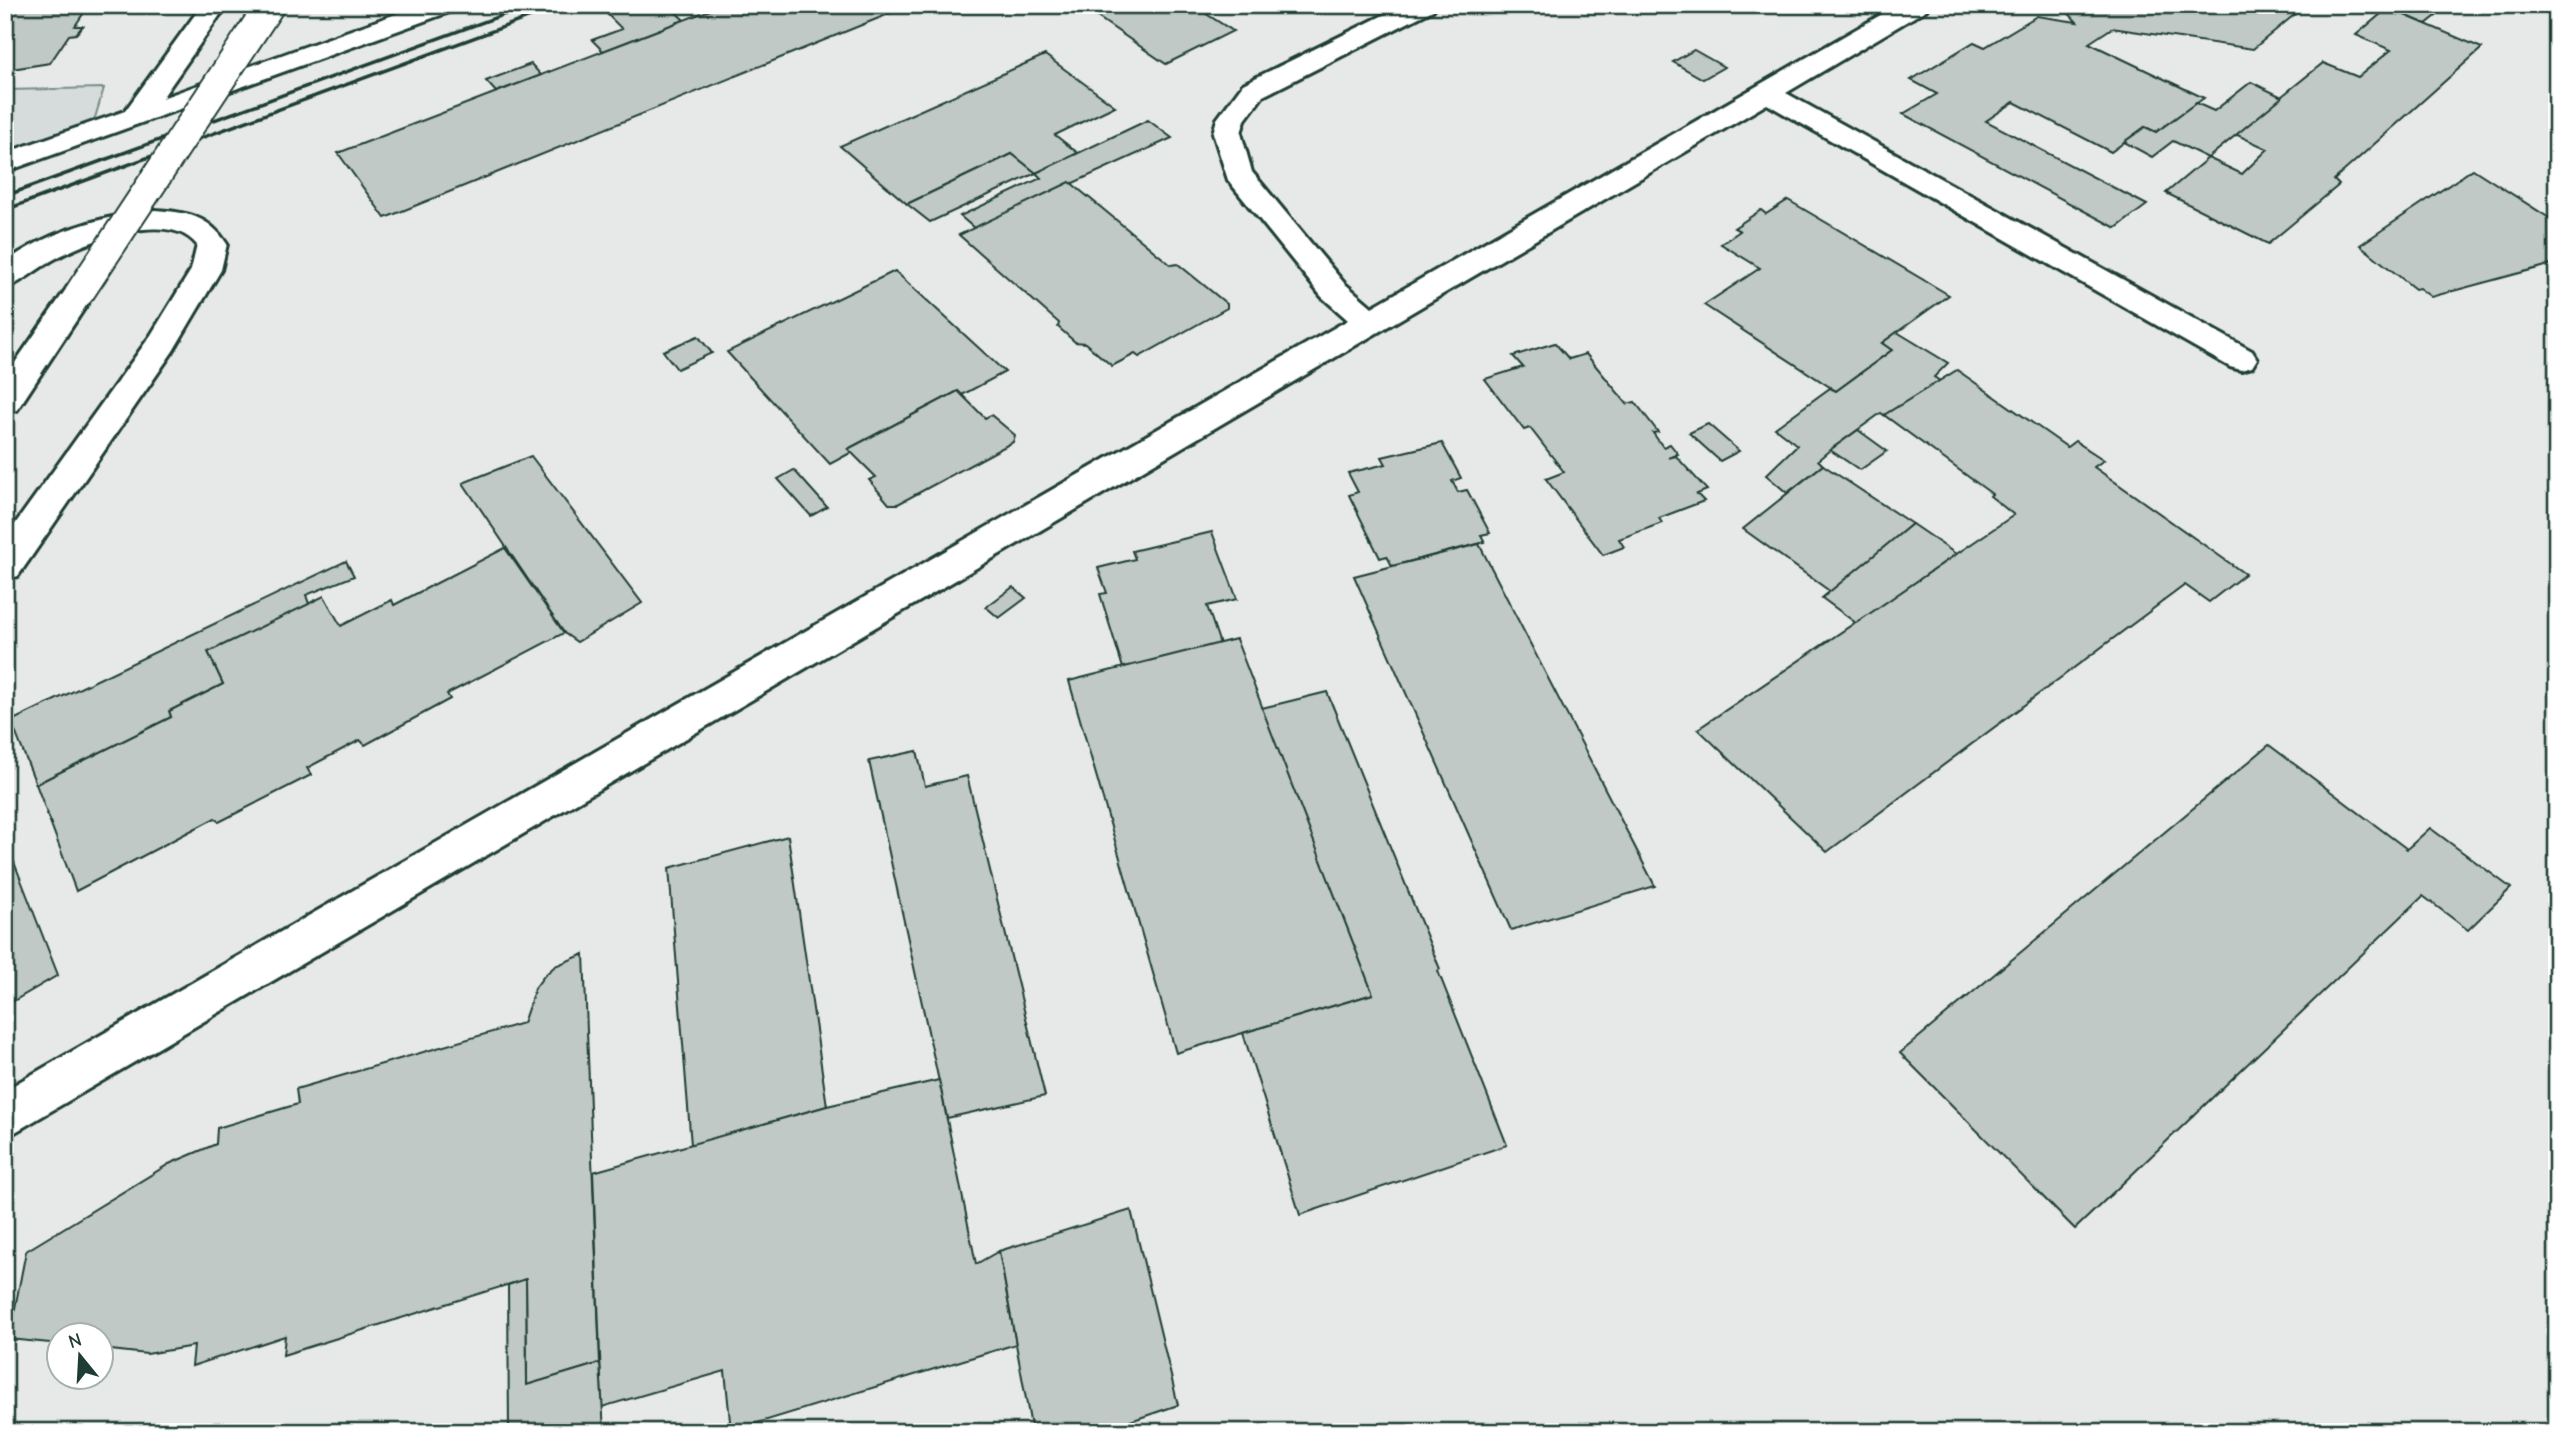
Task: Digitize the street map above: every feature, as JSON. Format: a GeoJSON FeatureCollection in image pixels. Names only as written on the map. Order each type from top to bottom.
{"type":"FeatureCollection","features":[{"type":"Feature","properties":{"kind":"street"},"geometry":{"type":"LineString","coordinates":[[134,117],[215,5]]}},
{"type":"Feature","properties":{"kind":"street"},"geometry":{"type":"LineString","coordinates":[[5,402],[270,5]]}},
{"type":"Feature","properties":{"kind":"street"},"geometry":{"type":"LineString","coordinates":[[367,34],[379,5]]}},
{"type":"Feature","properties":{"kind":"street"},"geometry":{"type":"LineString","coordinates":[[5,163],[446,5]]}},
{"type":"Feature","properties":{"kind":"street"},"geometry":{"type":"LineString","coordinates":[[1372,324],[1333,290],[1238,174],[1227,133],[1231,119],[1253,90],[1424,5]]}},
{"type":"Feature","properties":{"kind":"street"},"geometry":{"type":"LineString","coordinates":[[5,1115],[1372,324],[1917,5]]}},
{"type":"Feature","properties":{"kind":"street"},"geometry":{"type":"LineString","coordinates":[[1767,93],[2241,359]]}},
{"type":"Feature","properties":{"kind":"street"},"geometry":{"type":"LineString","coordinates":[[5,278],[54,246],[108,227],[138,221],[166,218],[198,227],[212,244],[206,270],[162,343],[5,566]]}},
{"type":"Feature","properties":{"kind":"shaded area"},"geometry":{"type":"Polygon","coordinates":[[[5,5],[2557,5],[2557,1432],[5,1432],[5,5]]]}},
{"type":"Feature","properties":{"kind":"shaded area"},"geometry":{"type":"Polygon","coordinates":[[[104,88],[94,121],[5,152],[5,90],[104,88]]]}},
{"type":"Feature","properties":{"kind":"building"},"geometry":{"type":"Polygon","coordinates":[[[5,5],[89,5],[75,26],[83,26],[76,34],[69,35],[50,63],[5,70],[5,5]]]}},
{"type":"Feature","properties":{"kind":"building"},"geometry":{"type":"Polygon","coordinates":[[[598,5],[668,5],[684,20],[603,51],[592,40],[622,29],[598,5]]]}},
{"type":"Feature","properties":{"kind":"building"},"geometry":{"type":"Polygon","coordinates":[[[723,5],[911,5],[385,218],[338,153],[723,5]]]}},
{"type":"Feature","properties":{"kind":"building"},"geometry":{"type":"Polygon","coordinates":[[[1080,5],[1192,5],[1233,31],[1166,64],[1080,5]]]}},
{"type":"Feature","properties":{"kind":"building"},"geometry":{"type":"Polygon","coordinates":[[[2061,5],[2306,5],[2253,49],[2112,28],[2089,43],[2204,98],[2156,132],[2145,127],[2111,152],[2014,102],[1986,121],[2147,205],[2116,228],[1903,114],[1937,94],[1911,80],[1974,42],[1985,47],[2037,16],[2077,22],[2061,5]]]}},
{"type":"Feature","properties":{"kind":"building"},"geometry":{"type":"Polygon","coordinates":[[[2392,5],[2450,5],[2426,24],[2388,8],[2392,5]]]}},
{"type":"Feature","properties":{"kind":"building"},"geometry":{"type":"Polygon","coordinates":[[[2388,8],[2482,48],[2334,180],[2339,185],[2268,244],[2166,193],[2208,158],[2242,174],[2268,149],[2235,134],[2323,63],[2358,77],[2391,50],[2356,35],[2388,8]]]}},
{"type":"Feature","properties":{"kind":"building"},"geometry":{"type":"Polygon","coordinates":[[[1694,50],[1724,67],[1703,79],[1673,62],[1694,50]]]}},
{"type":"Feature","properties":{"kind":"building"},"geometry":{"type":"Polygon","coordinates":[[[1045,55],[1115,106],[1055,135],[1078,153],[1036,173],[1012,154],[907,204],[840,146],[1045,55]]]}},
{"type":"Feature","properties":{"kind":"building"},"geometry":{"type":"Polygon","coordinates":[[[531,64],[541,75],[496,92],[486,81],[531,64]]]}},
{"type":"Feature","properties":{"kind":"building"},"geometry":{"type":"Polygon","coordinates":[[[2251,82],[2282,97],[2208,158],[2173,141],[2152,157],[2124,142],[2145,127],[2156,132],[2196,103],[2214,111],[2251,82]]]}},
{"type":"Feature","properties":{"kind":"building"},"geometry":{"type":"Polygon","coordinates":[[[1148,120],[1172,138],[974,228],[960,216],[1041,178],[1036,173],[1148,120]]]}},
{"type":"Feature","properties":{"kind":"building"},"geometry":{"type":"Polygon","coordinates":[[[1012,154],[1036,173],[930,222],[907,204],[1012,154]]]}},
{"type":"Feature","properties":{"kind":"building"},"geometry":{"type":"Polygon","coordinates":[[[2473,169],[2557,223],[2557,263],[2431,297],[2419,288],[2415,289],[2360,245],[2473,169]]]}},
{"type":"Feature","properties":{"kind":"building"},"geometry":{"type":"Polygon","coordinates":[[[1070,182],[1171,265],[1178,264],[1227,304],[1227,308],[1139,357],[1135,354],[1112,366],[1085,343],[1075,342],[1058,327],[1059,323],[959,235],[1070,182]]]}},
{"type":"Feature","properties":{"kind":"building"},"geometry":{"type":"Polygon","coordinates":[[[1788,200],[1949,295],[1882,343],[1892,350],[1836,391],[1704,305],[1760,268],[1721,244],[1740,231],[1734,228],[1761,210],[1766,214],[1788,200]]]}},
{"type":"Feature","properties":{"kind":"building"},"geometry":{"type":"Polygon","coordinates":[[[895,271],[1005,372],[962,395],[958,391],[848,449],[852,452],[830,464],[727,352],[895,271]]]}},
{"type":"Feature","properties":{"kind":"building"},"geometry":{"type":"Polygon","coordinates":[[[1897,332],[1948,363],[1934,377],[1940,381],[1884,415],[1881,413],[1830,450],[1818,460],[1823,465],[1787,493],[1766,475],[1797,445],[1775,428],[1830,388],[1836,391],[1892,350],[1882,343],[1897,332]]]}},
{"type":"Feature","properties":{"kind":"building"},"geometry":{"type":"Polygon","coordinates":[[[698,336],[712,353],[677,369],[663,351],[698,336]]]}},
{"type":"Feature","properties":{"kind":"building"},"geometry":{"type":"Polygon","coordinates":[[[1555,343],[1569,359],[1586,354],[1627,404],[1635,402],[1658,432],[1653,433],[1663,447],[1670,444],[1678,454],[1668,458],[1676,456],[1707,490],[1697,494],[1704,501],[1659,518],[1662,523],[1619,539],[1624,547],[1603,555],[1546,479],[1564,472],[1530,428],[1524,430],[1485,379],[1523,367],[1513,356],[1555,343]]]}},
{"type":"Feature","properties":{"kind":"building"},"geometry":{"type":"Polygon","coordinates":[[[1957,370],[2067,447],[2075,441],[2104,460],[2094,467],[2245,574],[2209,602],[2185,585],[1827,852],[1698,729],[2014,515],[1990,496],[1992,494],[1884,415],[1957,370]]]}},
{"type":"Feature","properties":{"kind":"building"},"geometry":{"type":"Polygon","coordinates":[[[958,391],[985,418],[991,415],[1015,435],[1013,442],[898,504],[889,504],[869,480],[876,477],[848,449],[958,391]]]}},
{"type":"Feature","properties":{"kind":"building"},"geometry":{"type":"Polygon","coordinates":[[[1708,424],[1739,451],[1720,461],[1689,433],[1708,424]]]}},
{"type":"Feature","properties":{"kind":"building"},"geometry":{"type":"Polygon","coordinates":[[[1858,430],[1887,451],[1860,470],[1830,450],[1858,430]]]}},
{"type":"Feature","properties":{"kind":"building"},"geometry":{"type":"Polygon","coordinates":[[[1442,443],[1461,478],[1452,481],[1458,492],[1467,490],[1490,533],[1481,535],[1485,542],[1392,566],[1387,556],[1380,558],[1349,495],[1358,492],[1348,473],[1386,464],[1382,457],[1442,443]]]}},
{"type":"Feature","properties":{"kind":"building"},"geometry":{"type":"Polygon","coordinates":[[[531,456],[642,603],[577,642],[564,633],[463,483],[531,456]]]}},
{"type":"Feature","properties":{"kind":"building"},"geometry":{"type":"Polygon","coordinates":[[[1823,465],[1912,524],[1831,592],[1743,529],[1823,465]]]}},
{"type":"Feature","properties":{"kind":"building"},"geometry":{"type":"Polygon","coordinates":[[[794,470],[827,507],[811,516],[778,479],[794,470]]]}},
{"type":"Feature","properties":{"kind":"building"},"geometry":{"type":"Polygon","coordinates":[[[1912,524],[1956,554],[1856,623],[1822,598],[1912,524]]]}},
{"type":"Feature","properties":{"kind":"building"},"geometry":{"type":"Polygon","coordinates":[[[1212,532],[1237,599],[1207,606],[1220,644],[1123,668],[1100,594],[1107,593],[1098,568],[1135,559],[1132,551],[1212,532]]]}},
{"type":"Feature","properties":{"kind":"building"},"geometry":{"type":"Polygon","coordinates":[[[1479,544],[1655,886],[1511,930],[1354,576],[1479,544]]]}},
{"type":"Feature","properties":{"kind":"building"},"geometry":{"type":"Polygon","coordinates":[[[505,548],[564,633],[447,694],[450,699],[365,745],[360,740],[307,768],[311,775],[219,822],[215,818],[76,891],[36,784],[171,717],[169,711],[223,684],[208,652],[324,596],[341,626],[392,600],[394,605],[505,548]]]}},
{"type":"Feature","properties":{"kind":"building"},"geometry":{"type":"Polygon","coordinates":[[[346,561],[354,576],[306,595],[309,604],[208,652],[223,684],[169,711],[171,717],[36,784],[11,721],[346,561]]]}},
{"type":"Feature","properties":{"kind":"building"},"geometry":{"type":"Polygon","coordinates":[[[1013,587],[1026,598],[999,618],[986,607],[1013,587]]]}},
{"type":"Feature","properties":{"kind":"building"},"geometry":{"type":"Polygon","coordinates":[[[1236,639],[1373,994],[1176,1053],[1069,681],[1236,639]]]}},
{"type":"Feature","properties":{"kind":"building"},"geometry":{"type":"Polygon","coordinates":[[[1327,692],[1440,969],[1438,971],[1507,1145],[1300,1215],[1243,1033],[1373,994],[1262,708],[1327,692]]]}},
{"type":"Feature","properties":{"kind":"building"},"geometry":{"type":"Polygon","coordinates":[[[2269,745],[2407,849],[2430,828],[2511,888],[2468,930],[2423,896],[2075,1229],[1900,1053],[2269,745]]]}},
{"type":"Feature","properties":{"kind":"building"},"geometry":{"type":"Polygon","coordinates":[[[917,751],[925,786],[967,776],[1045,1096],[947,1118],[869,761],[917,751]]]}},
{"type":"Feature","properties":{"kind":"building"},"geometry":{"type":"Polygon","coordinates":[[[788,836],[827,1106],[691,1145],[669,868],[788,836]]]}},
{"type":"Feature","properties":{"kind":"building"},"geometry":{"type":"Polygon","coordinates":[[[5,839],[58,975],[5,1006],[5,839]]]}},
{"type":"Feature","properties":{"kind":"building"},"geometry":{"type":"Polygon","coordinates":[[[584,954],[600,1363],[527,1385],[526,1279],[283,1355],[285,1336],[192,1366],[194,1346],[147,1354],[116,1351],[116,1322],[46,1322],[46,1343],[9,1339],[26,1251],[169,1164],[216,1144],[217,1128],[298,1104],[296,1089],[523,1023],[535,988],[555,966],[584,954]]]}},
{"type":"Feature","properties":{"kind":"building"},"geometry":{"type":"Polygon","coordinates":[[[939,1080],[976,1264],[999,1251],[1016,1344],[731,1431],[725,1371],[602,1407],[593,1172],[827,1106],[939,1080]]]}},
{"type":"Feature","properties":{"kind":"building"},"geometry":{"type":"Polygon","coordinates":[[[1131,1210],[1178,1405],[1098,1432],[1032,1432],[999,1251],[1131,1210]]]}},
{"type":"Feature","properties":{"kind":"building"},"geometry":{"type":"Polygon","coordinates":[[[526,1279],[527,1385],[600,1363],[604,1432],[509,1432],[508,1285],[526,1279]]]}},
{"type":"Feature","properties":{"kind":"railway"},"geometry":{"type":"LineString","coordinates":[[5,196],[530,5]]}},
{"type":"Feature","properties":{"kind":"railway"},"geometry":{"type":"LineString","coordinates":[[5,210],[563,5]]}}]}
